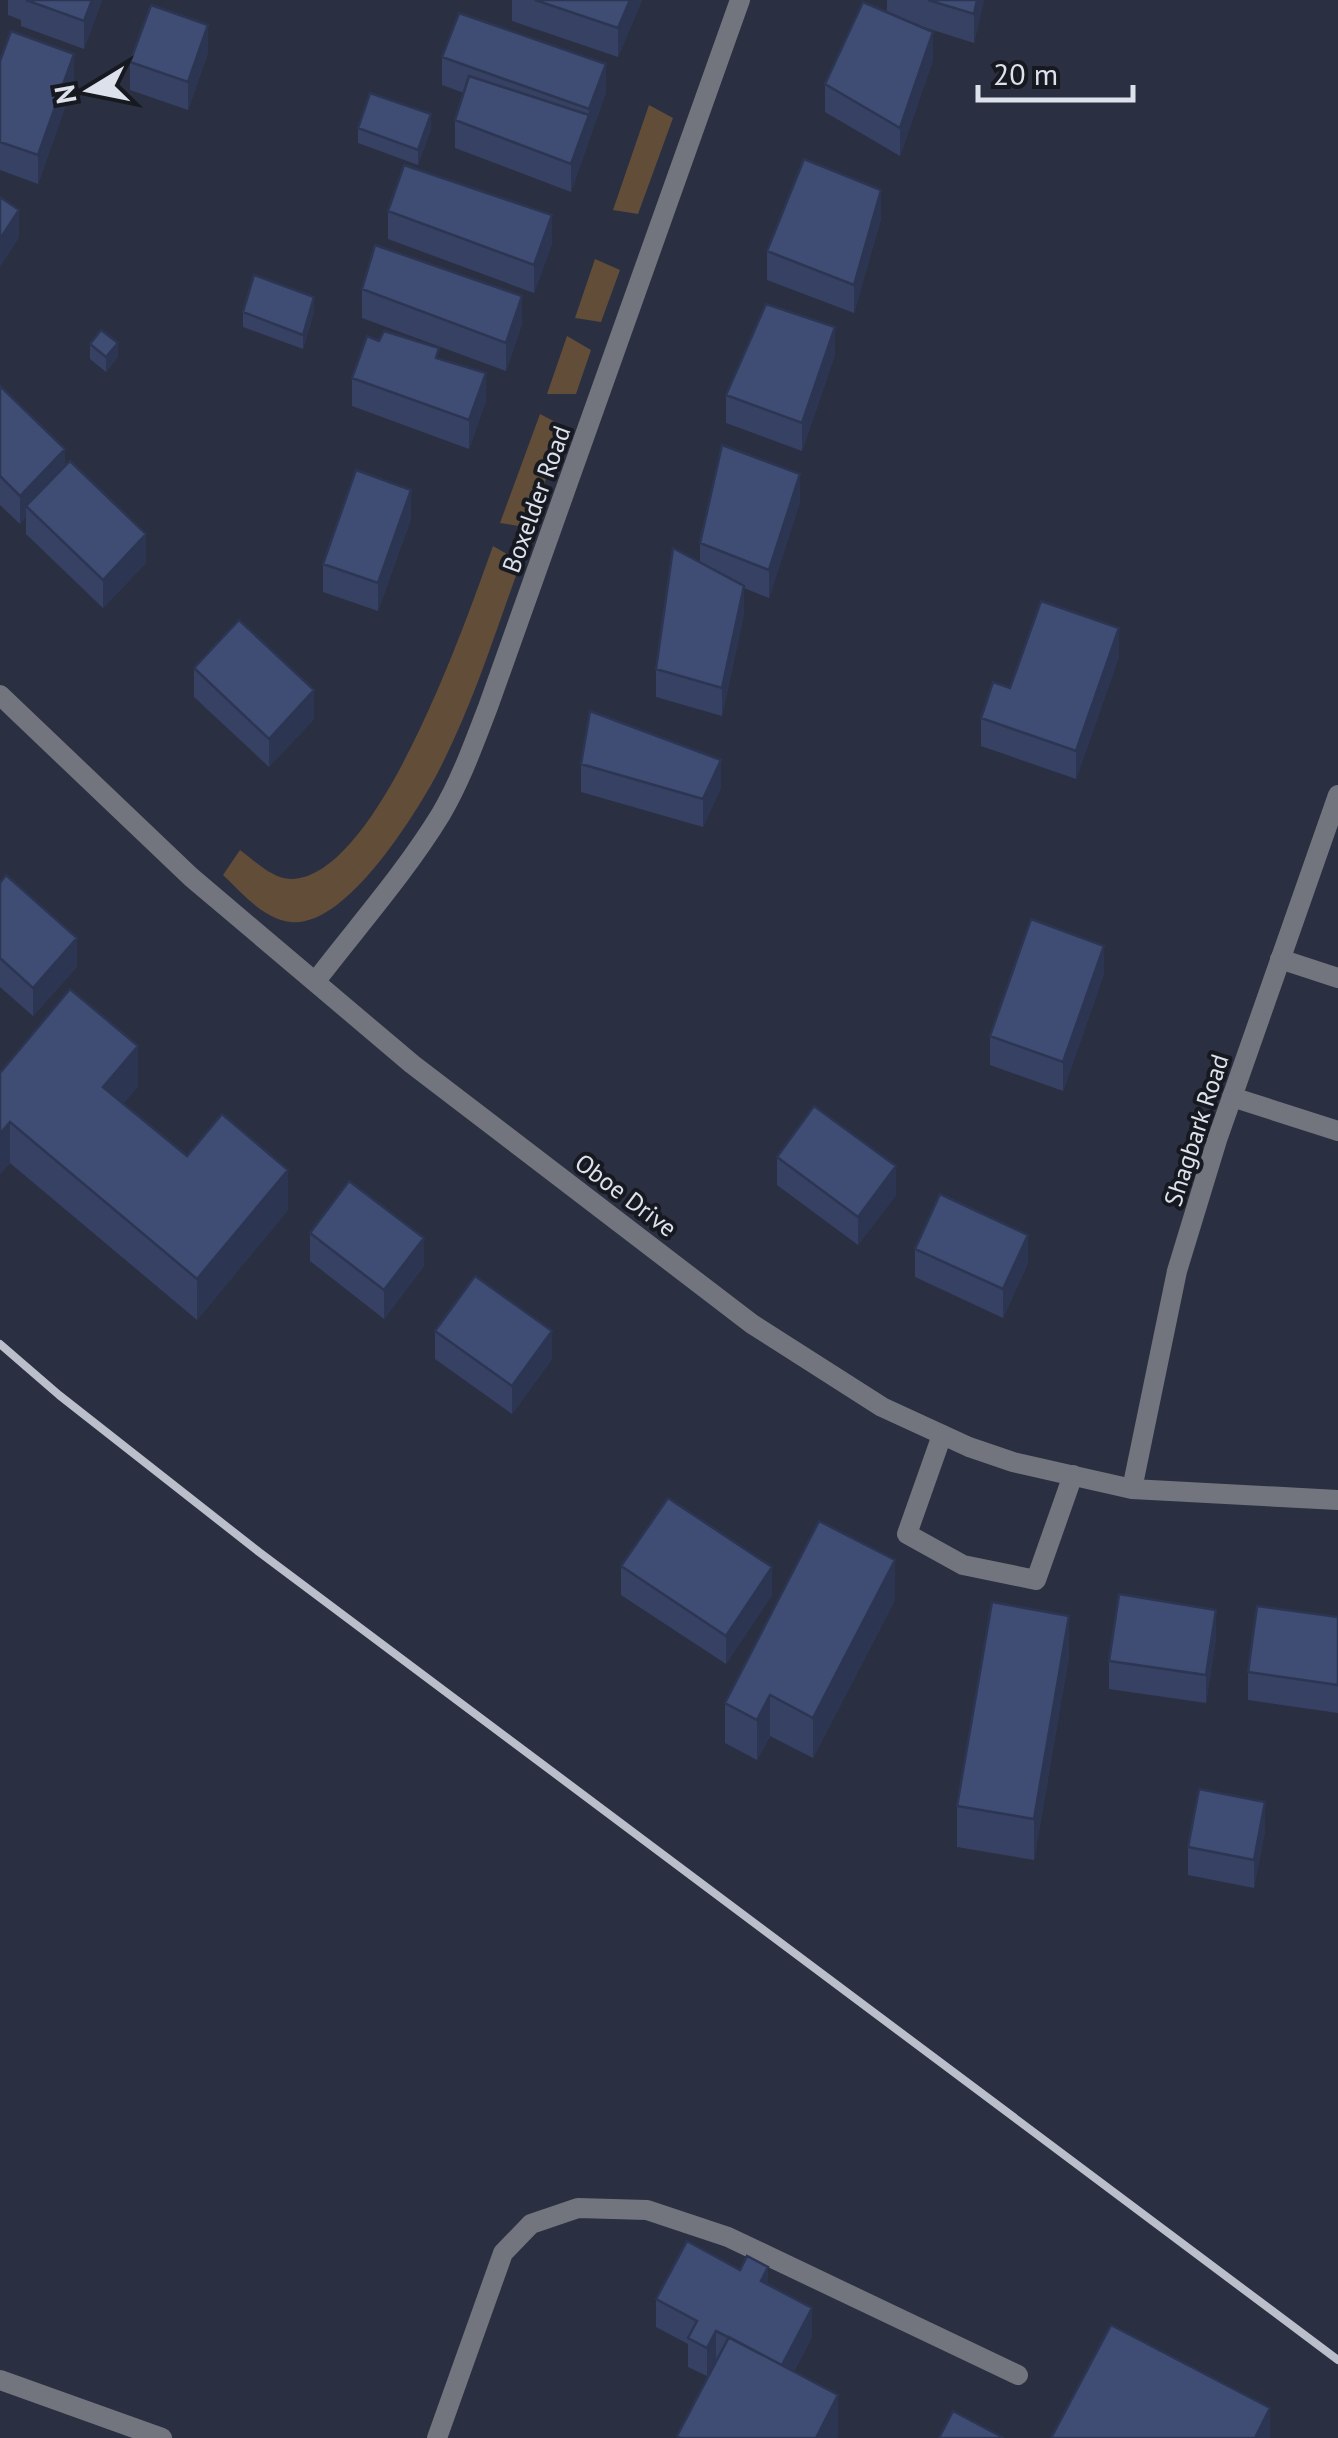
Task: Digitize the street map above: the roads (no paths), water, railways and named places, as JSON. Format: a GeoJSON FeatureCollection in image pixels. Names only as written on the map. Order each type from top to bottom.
{"type":"FeatureCollection","features":[{"type":"Feature","properties":{"kind":"street","name":"Boxelder Road"},"geometry":{"type":"LineString","coordinates":[[315,982],[417,850],[460,777],[740,0]]}},
{"type":"Feature","properties":{"kind":"street","name":"Oboe Drive"},"geometry":{"type":"LineString","coordinates":[[0,695],[191,877],[412,1064],[752,1324],[882,1407],[969,1447],[1013,1462],[1132,1489],[1338,1500]]}},
{"type":"Feature","properties":{"kind":"street","name":"Shagbark Road"},"geometry":{"type":"LineString","coordinates":[[1132,1489],[1177,1271],[1232,1097],[1338,794]]}},
{"type":"Feature","properties":{"kind":"street"},"geometry":{"type":"LineString","coordinates":[[1280,958],[1338,978]]}},
{"type":"Feature","properties":{"kind":"street"},"geometry":{"type":"LineString","coordinates":[[1232,1097],[1338,1132]]}},
{"type":"Feature","properties":{"kind":"street"},"geometry":{"type":"LineString","coordinates":[[942,1435],[907,1534],[963,1564],[1036,1580],[1074,1475]]}},
{"type":"Feature","properties":{"kind":"street"},"geometry":{"type":"LineString","coordinates":[[437,2438],[503,2253],[531,2224],[578,2208],[648,2210],[728,2237],[1018,2375]]}},
{"type":"Feature","properties":{"kind":"street"},"geometry":{"type":"LineString","coordinates":[[0,2380],[162,2438]]}},
{"type":"Feature","properties":{"kind":"railway"},"geometry":{"type":"LineString","coordinates":[[0,1344],[259,1552],[1338,2360]]}}]}
